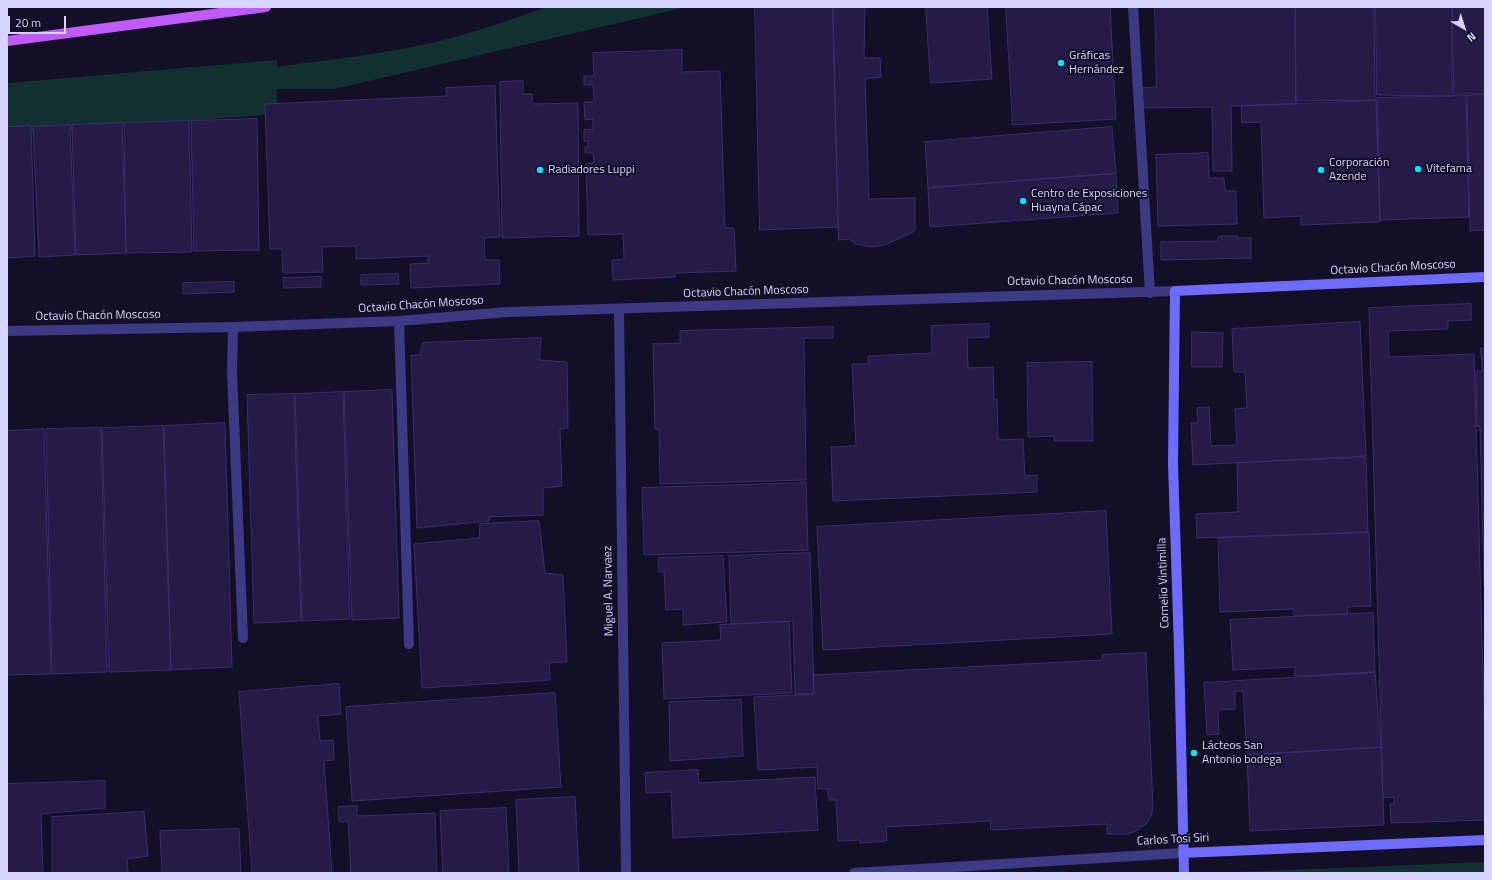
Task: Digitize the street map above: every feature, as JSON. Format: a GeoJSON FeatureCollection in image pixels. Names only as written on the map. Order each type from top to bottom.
{"type":"FeatureCollection","features":[{"type":"Feature","properties":{"kind":"main road"},"geometry":{"type":"LineString","coordinates":[[7,41],[266,7]]}},
{"type":"Feature","properties":{"kind":"main road","name":"Octavio Chacón Moscoso"},"geometry":{"type":"LineString","coordinates":[[1175,291],[1485,277]]}},
{"type":"Feature","properties":{"kind":"main road","name":"Cornelio Vintimilla"},"geometry":{"type":"LineString","coordinates":[[1175,291],[1173,464],[1184,873]]}},
{"type":"Feature","properties":{"kind":"main road","name":"Carlos Tosi Siri"},"geometry":{"type":"LineString","coordinates":[[1183,853],[1485,840]]}},
{"type":"Feature","properties":{"kind":"street"},"geometry":{"type":"LineString","coordinates":[[1133,7],[1150,293]]}},
{"type":"Feature","properties":{"kind":"street","name":"Octavio Chacón Moscoso"},"geometry":{"type":"LineString","coordinates":[[7,331],[233,327],[399,321],[508,312],[1007,296],[1150,293],[1175,291]]}},
{"type":"Feature","properties":{"kind":"street","name":"Miguel A. Narvaez"},"geometry":{"type":"LineString","coordinates":[[619,309],[626,873]]}},
{"type":"Feature","properties":{"kind":"street"},"geometry":{"type":"LineString","coordinates":[[399,321],[409,644]]}},
{"type":"Feature","properties":{"kind":"street"},"geometry":{"type":"LineString","coordinates":[[233,327],[232,372],[243,638]]}},
{"type":"Feature","properties":{"kind":"street","name":"Carlos Tosi Siri"},"geometry":{"type":"LineString","coordinates":[[854,873],[1183,853]]}},
{"type":"Feature","properties":{"kind":"green space"},"geometry":{"type":"Polygon","coordinates":[[[547,7],[687,7],[334,89],[277,89],[277,114],[69,130],[7,133],[7,83],[277,60],[277,67],[359,56],[420,46],[440,41],[547,7]]]}},
{"type":"Feature","properties":{"kind":"green space"},"geometry":{"type":"Polygon","coordinates":[[[1485,862],[1485,873],[1211,873],[1485,862]]]}},
{"type":"Feature","properties":{"kind":"building"},"geometry":{"type":"Polygon","coordinates":[[[755,7],[833,7],[838,227],[760,230],[755,7]]]}},
{"type":"Feature","properties":{"kind":"building"},"geometry":{"type":"Polygon","coordinates":[[[833,7],[865,7],[864,58],[880,58],[881,77],[865,79],[869,199],[915,198],[915,231],[885,245],[871,247],[856,244],[849,239],[839,240],[833,7]]]}},
{"type":"Feature","properties":{"kind":"building"},"geometry":{"type":"Polygon","coordinates":[[[926,7],[987,7],[992,79],[931,83],[926,7]]]}},
{"type":"Feature","properties":{"kind":"building","name":"Gráficas Hernández"},"geometry":{"type":"Polygon","coordinates":[[[1006,7],[1110,7],[1116,119],[1013,125],[1006,7]]]}},
{"type":"Feature","properties":{"kind":"building"},"geometry":{"type":"Polygon","coordinates":[[[1155,7],[1295,7],[1296,104],[1231,106],[1232,171],[1213,171],[1212,107],[1141,108],[1141,88],[1156,87],[1155,7]]]}},
{"type":"Feature","properties":{"kind":"building"},"geometry":{"type":"Polygon","coordinates":[[[1296,7],[1374,7],[1375,100],[1296,101],[1296,7]]]}},
{"type":"Feature","properties":{"kind":"building"},"geometry":{"type":"Polygon","coordinates":[[[1376,7],[1452,7],[1452,96],[1377,95],[1376,7]]]}},
{"type":"Feature","properties":{"kind":"building"},"geometry":{"type":"Polygon","coordinates":[[[1453,7],[1485,7],[1485,94],[1454,94],[1453,7]]]}},
{"type":"Feature","properties":{"kind":"building"},"geometry":{"type":"Polygon","coordinates":[[[682,50],[682,72],[720,71],[725,228],[734,228],[736,271],[675,273],[675,277],[613,280],[612,260],[624,259],[623,234],[588,235],[586,164],[594,163],[593,153],[585,153],[585,147],[588,147],[588,141],[584,141],[584,130],[593,129],[593,119],[585,120],[584,102],[594,102],[593,85],[584,85],[584,76],[594,76],[593,53],[682,50]]]}},
{"type":"Feature","properties":{"kind":"building","name":"Radiadores Luppi"},"geometry":{"type":"Polygon","coordinates":[[[523,81],[523,94],[532,94],[533,104],[578,103],[579,236],[502,238],[500,82],[523,81]]]}},
{"type":"Feature","properties":{"kind":"building"},"geometry":{"type":"Polygon","coordinates":[[[495,86],[500,237],[484,238],[485,260],[499,260],[500,284],[411,288],[410,264],[428,263],[428,256],[356,259],[356,246],[322,247],[323,272],[283,273],[282,249],[270,249],[265,104],[447,96],[446,88],[495,86]]]}},
{"type":"Feature","properties":{"kind":"building"},"geometry":{"type":"Polygon","coordinates":[[[1485,95],[1485,230],[1470,231],[1467,96],[1485,95]]]}},
{"type":"Feature","properties":{"kind":"building"},"geometry":{"type":"Polygon","coordinates":[[[1466,96],[1469,217],[1380,220],[1377,98],[1466,96]]]}},
{"type":"Feature","properties":{"kind":"building","name":"Corporación Azende"},"geometry":{"type":"Polygon","coordinates":[[[1376,101],[1380,222],[1301,225],[1301,216],[1264,218],[1261,122],[1242,123],[1241,106],[1376,101]]]}},
{"type":"Feature","properties":{"kind":"building"},"geometry":{"type":"Polygon","coordinates":[[[257,119],[259,250],[194,251],[191,121],[257,119]]]}},
{"type":"Feature","properties":{"kind":"building"},"geometry":{"type":"Polygon","coordinates":[[[189,121],[192,252],[126,253],[124,123],[189,121]]]}},
{"type":"Feature","properties":{"kind":"building"},"geometry":{"type":"Polygon","coordinates":[[[122,123],[126,253],[76,255],[72,125],[122,123]]]}},
{"type":"Feature","properties":{"kind":"building"},"geometry":{"type":"Polygon","coordinates":[[[70,125],[75,255],[39,257],[33,127],[70,125]]]}},
{"type":"Feature","properties":{"kind":"building"},"geometry":{"type":"Polygon","coordinates":[[[31,126],[35,256],[7,258],[7,127],[31,126]]]}},
{"type":"Feature","properties":{"kind":"building"},"geometry":{"type":"Polygon","coordinates":[[[1112,127],[1116,173],[928,188],[925,142],[1112,127]]]}},
{"type":"Feature","properties":{"kind":"building"},"geometry":{"type":"Polygon","coordinates":[[[1208,153],[1209,178],[1224,178],[1225,191],[1236,191],[1237,224],[1158,226],[1156,155],[1208,153]]]}},
{"type":"Feature","properties":{"kind":"building","name":"Centro de Exposiciones Huayna Cápac"},"geometry":{"type":"Polygon","coordinates":[[[1116,174],[1118,213],[930,227],[928,188],[1116,174]]]}},
{"type":"Feature","properties":{"kind":"building"},"geometry":{"type":"Polygon","coordinates":[[[1237,236],[1237,238],[1251,238],[1251,258],[1161,260],[1161,242],[1218,241],[1218,237],[1237,236]]]}},
{"type":"Feature","properties":{"kind":"building"},"geometry":{"type":"Polygon","coordinates":[[[398,274],[399,284],[361,285],[361,275],[398,274]]]}},
{"type":"Feature","properties":{"kind":"building"},"geometry":{"type":"Polygon","coordinates":[[[321,277],[321,287],[284,288],[283,278],[321,277]]]}},
{"type":"Feature","properties":{"kind":"building"},"geometry":{"type":"Polygon","coordinates":[[[234,282],[234,292],[183,294],[183,283],[234,282]]]}},
{"type":"Feature","properties":{"kind":"building"},"geometry":{"type":"Polygon","coordinates":[[[1471,304],[1471,320],[1448,321],[1448,329],[1388,331],[1389,357],[1474,354],[1485,745],[1485,820],[1391,823],[1390,804],[1394,804],[1394,797],[1383,798],[1369,308],[1471,304]]]}},
{"type":"Feature","properties":{"kind":"building"},"geometry":{"type":"Polygon","coordinates":[[[1360,322],[1366,456],[1193,465],[1191,423],[1198,423],[1197,408],[1209,407],[1211,446],[1237,445],[1235,409],[1247,408],[1245,372],[1234,372],[1232,329],[1360,322]]]}},
{"type":"Feature","properties":{"kind":"building"},"geometry":{"type":"Polygon","coordinates":[[[989,324],[989,337],[967,338],[968,368],[993,367],[994,399],[997,399],[998,440],[1023,439],[1025,476],[1037,475],[1037,492],[833,501],[831,447],[856,446],[852,364],[869,364],[868,356],[932,353],[931,326],[989,324]]]}},
{"type":"Feature","properties":{"kind":"building"},"geometry":{"type":"Polygon","coordinates":[[[833,327],[833,338],[804,338],[806,480],[660,484],[659,429],[655,429],[653,344],[680,343],[680,331],[833,327]]]}},
{"type":"Feature","properties":{"kind":"building"},"geometry":{"type":"Polygon","coordinates":[[[1192,332],[1223,333],[1222,367],[1192,367],[1192,332]]]}},
{"type":"Feature","properties":{"kind":"building"},"geometry":{"type":"Polygon","coordinates":[[[541,338],[539,360],[567,362],[568,428],[560,429],[562,486],[543,488],[543,515],[490,517],[489,521],[417,528],[411,355],[420,355],[423,343],[541,338]]]}},
{"type":"Feature","properties":{"kind":"building"},"geometry":{"type":"Polygon","coordinates":[[[1481,348],[1485,348],[1485,586],[1480,427],[1477,426],[1476,371],[1482,371],[1481,348]]]}},
{"type":"Feature","properties":{"kind":"building"},"geometry":{"type":"Polygon","coordinates":[[[1092,362],[1093,441],[1054,441],[1054,436],[1028,437],[1027,363],[1092,362]]]}},
{"type":"Feature","properties":{"kind":"building"},"geometry":{"type":"Polygon","coordinates":[[[392,390],[399,618],[352,620],[344,392],[392,390]]]}},
{"type":"Feature","properties":{"kind":"building"},"geometry":{"type":"Polygon","coordinates":[[[343,392],[350,619],[302,621],[295,394],[343,392]]]}},
{"type":"Feature","properties":{"kind":"building"},"geometry":{"type":"Polygon","coordinates":[[[294,394],[301,621],[254,623],[247,395],[294,394]]]}},
{"type":"Feature","properties":{"kind":"building"},"geometry":{"type":"Polygon","coordinates":[[[225,423],[232,667],[171,670],[164,426],[225,423]]]}},
{"type":"Feature","properties":{"kind":"building"},"geometry":{"type":"Polygon","coordinates":[[[163,426],[171,670],[109,672],[102,428],[163,426]]]}},
{"type":"Feature","properties":{"kind":"building"},"geometry":{"type":"Polygon","coordinates":[[[101,428],[107,672],[52,674],[46,429],[101,428]]]}},
{"type":"Feature","properties":{"kind":"building"},"geometry":{"type":"Polygon","coordinates":[[[44,429],[51,674],[7,675],[7,431],[44,429]]]}},
{"type":"Feature","properties":{"kind":"building"},"geometry":{"type":"Polygon","coordinates":[[[1366,458],[1368,532],[1197,538],[1196,514],[1238,512],[1237,463],[1366,458]]]}},
{"type":"Feature","properties":{"kind":"building"},"geometry":{"type":"Polygon","coordinates":[[[806,483],[808,550],[644,555],[642,488],[806,483]]]}},
{"type":"Feature","properties":{"kind":"building"},"geometry":{"type":"Polygon","coordinates":[[[1106,511],[1112,634],[823,650],[817,527],[1106,511]]]}},
{"type":"Feature","properties":{"kind":"building"},"geometry":{"type":"Polygon","coordinates":[[[539,521],[545,573],[563,575],[567,662],[549,663],[550,680],[422,688],[414,544],[479,538],[480,524],[539,521]]]}},
{"type":"Feature","properties":{"kind":"building"},"geometry":{"type":"Polygon","coordinates":[[[1369,533],[1371,606],[1347,607],[1348,614],[1294,616],[1294,609],[1220,612],[1218,538],[1369,533]]]}},
{"type":"Feature","properties":{"kind":"building"},"geometry":{"type":"Polygon","coordinates":[[[810,553],[814,694],[795,694],[793,621],[731,624],[729,556],[810,553]]]}},
{"type":"Feature","properties":{"kind":"building"},"geometry":{"type":"Polygon","coordinates":[[[723,556],[727,622],[683,625],[683,609],[666,610],[664,571],[659,572],[658,558],[723,556]]]}},
{"type":"Feature","properties":{"kind":"building"},"geometry":{"type":"Polygon","coordinates":[[[1373,613],[1375,672],[1295,676],[1295,667],[1233,670],[1230,620],[1373,613]]]}},
{"type":"Feature","properties":{"kind":"building"},"geometry":{"type":"Polygon","coordinates":[[[789,622],[792,693],[664,699],[662,643],[721,640],[720,625],[789,622]]]}},
{"type":"Feature","properties":{"kind":"building"},"geometry":{"type":"Polygon","coordinates":[[[1146,653],[1153,807],[1151,816],[1147,823],[1136,831],[1127,834],[1107,834],[1107,824],[991,830],[990,821],[886,827],[887,841],[860,843],[860,840],[838,841],[836,800],[829,800],[828,789],[818,789],[817,767],[758,770],[754,697],[814,694],[813,675],[1102,660],[1102,655],[1146,653]]]}},
{"type":"Feature","properties":{"kind":"building"},"geometry":{"type":"Polygon","coordinates":[[[1375,673],[1381,747],[1247,755],[1243,691],[1235,691],[1235,709],[1218,710],[1219,734],[1207,735],[1204,683],[1375,673]]]}},
{"type":"Feature","properties":{"kind":"building"},"geometry":{"type":"Polygon","coordinates":[[[339,684],[341,714],[318,716],[320,741],[333,740],[334,760],[324,761],[332,873],[252,873],[239,692],[339,684]]]}},
{"type":"Feature","properties":{"kind":"building"},"geometry":{"type":"Polygon","coordinates":[[[555,693],[561,787],[352,801],[346,707],[555,693]]]}},
{"type":"Feature","properties":{"kind":"building"},"geometry":{"type":"Polygon","coordinates":[[[741,700],[743,756],[670,761],[669,702],[741,700]]]}},
{"type":"Feature","properties":{"kind":"building"},"geometry":{"type":"Polygon","coordinates":[[[1381,748],[1384,825],[1250,831],[1247,755],[1381,748]]]}},
{"type":"Feature","properties":{"kind":"building"},"geometry":{"type":"Polygon","coordinates":[[[698,770],[699,783],[815,777],[818,830],[673,838],[671,792],[646,793],[645,773],[698,770]]]}},
{"type":"Feature","properties":{"kind":"building"},"geometry":{"type":"Polygon","coordinates":[[[105,781],[105,808],[41,814],[43,873],[7,873],[7,784],[105,781]]]}},
{"type":"Feature","properties":{"kind":"building"},"geometry":{"type":"Polygon","coordinates":[[[575,797],[579,873],[519,873],[516,800],[575,797]]]}},
{"type":"Feature","properties":{"kind":"building"},"geometry":{"type":"Polygon","coordinates":[[[357,806],[357,816],[435,813],[437,873],[351,873],[348,821],[339,822],[338,807],[357,806]]]}},
{"type":"Feature","properties":{"kind":"building"},"geometry":{"type":"Polygon","coordinates":[[[506,808],[509,873],[443,873],[440,811],[506,808]]]}},
{"type":"Feature","properties":{"kind":"building"},"geometry":{"type":"Polygon","coordinates":[[[144,812],[148,856],[127,859],[128,873],[52,873],[52,817],[144,812]]]}},
{"type":"Feature","properties":{"kind":"building"},"geometry":{"type":"Polygon","coordinates":[[[239,829],[241,873],[162,873],[160,831],[239,829]]]}},
{"type":"Feature","properties":{"kind":"place","name":"Gráficas Hernández"},"geometry":{"type":"Point","coordinates":[1061,63]}},
{"type":"Feature","properties":{"kind":"place","name":"Vitefama"},"geometry":{"type":"Point","coordinates":[1418,169]}},
{"type":"Feature","properties":{"kind":"place","name":"Radiadores Luppi"},"geometry":{"type":"Point","coordinates":[540,170]}},
{"type":"Feature","properties":{"kind":"place","name":"Corporación Azende"},"geometry":{"type":"Point","coordinates":[1321,170]}},
{"type":"Feature","properties":{"kind":"place","name":"Centro de Exposiciones Huayna Cápac"},"geometry":{"type":"Point","coordinates":[1023,201]}},
{"type":"Feature","properties":{"kind":"place","name":"Lácteos San Antonio bodega"},"geometry":{"type":"Point","coordinates":[1194,753]}}]}
